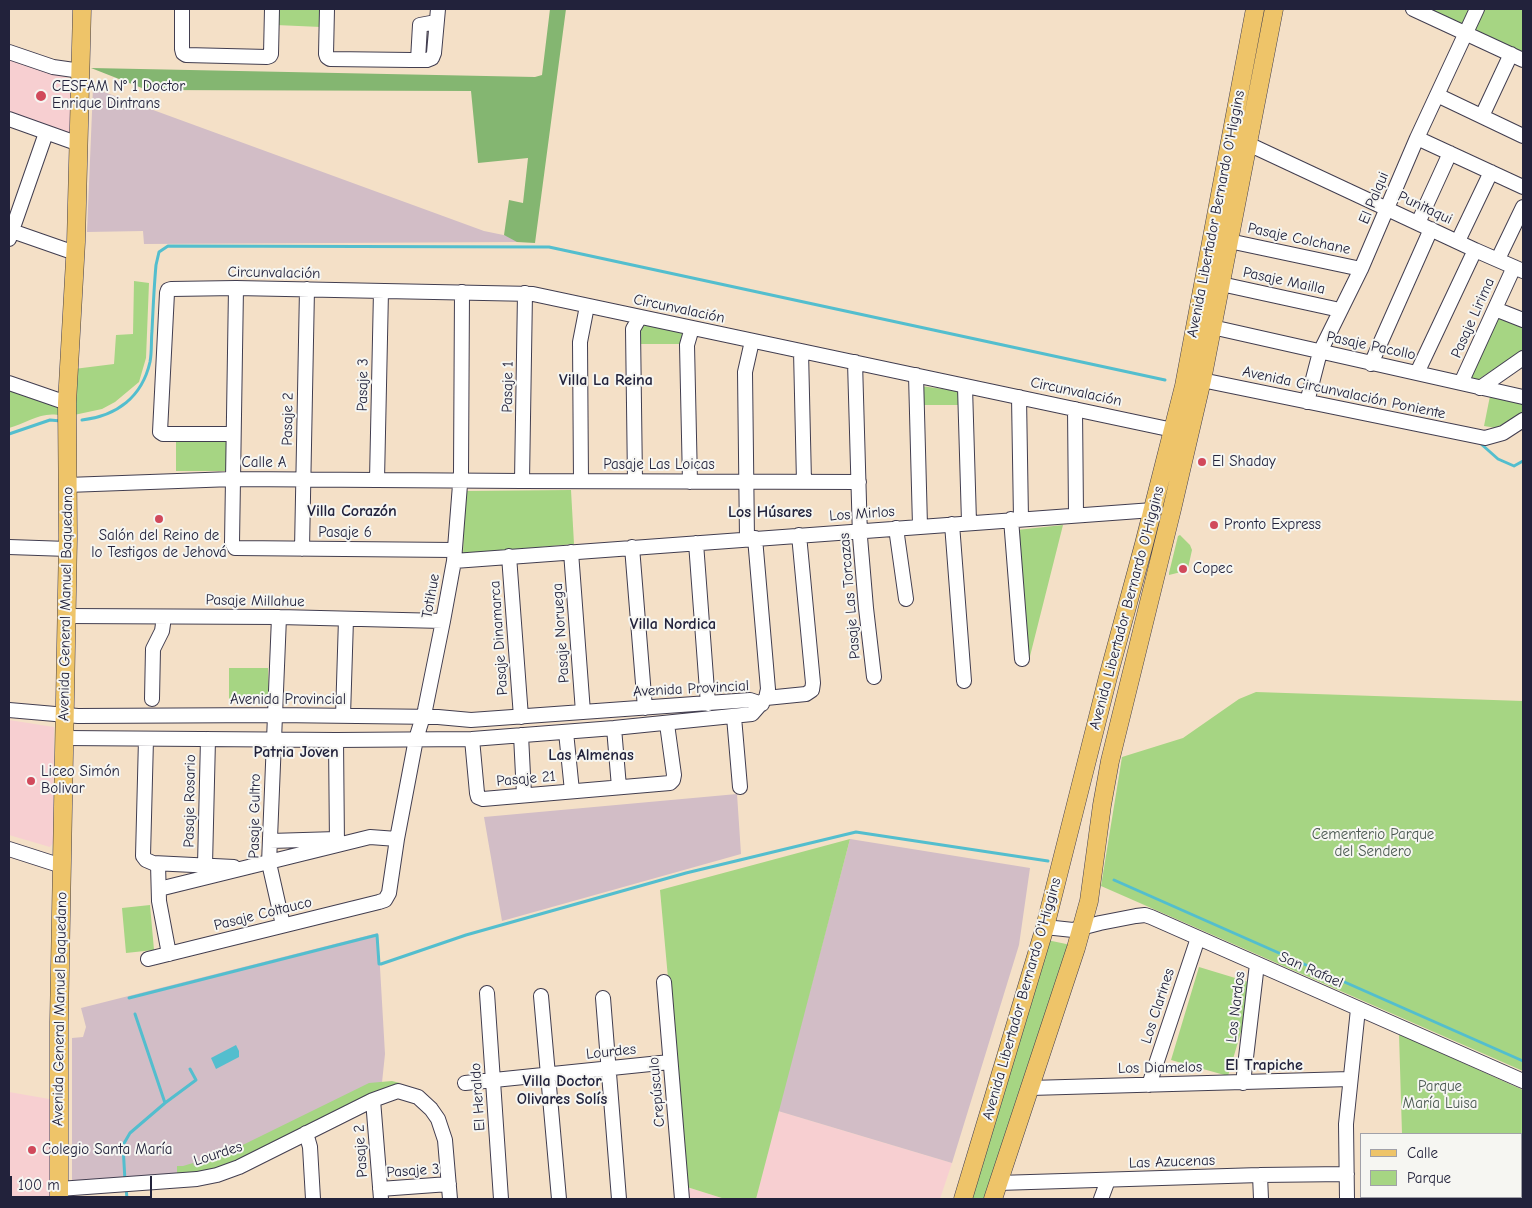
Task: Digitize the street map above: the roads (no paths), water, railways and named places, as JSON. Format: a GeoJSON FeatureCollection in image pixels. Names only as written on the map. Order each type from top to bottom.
{"type":"FeatureCollection","features":[{"type":"Feature","properties":{"kind":"main road","name":"Avenida General Manuel Baquedano"},"geometry":{"type":"LineString","coordinates":[[59,1194],[59,1022],[68,549],[67,403],[75,253],[82,9]]}},
{"type":"Feature","properties":{"kind":"main road","name":"Avenida Libertador Bernardo O'Higgins"},"geometry":{"type":"LineString","coordinates":[[996,1191],[1089,901],[1110,761],[1174,501],[1229,144],[1255,9]]}},
{"type":"Feature","properties":{"kind":"main road","name":"Avenida Libertador Bernardo O'Higgins"},"geometry":{"type":"LineString","coordinates":[[963,1199],[1045,926],[1173,430],[1194,379],[1212,327],[1274,9]]}},
{"type":"Feature","properties":{"kind":"main road"},"geometry":{"type":"LineString","coordinates":[[1229,144],[1247,150]]}},
{"type":"Feature","properties":{"kind":"street"},"geometry":{"type":"LineString","coordinates":[[182,9],[182,49],[186,55],[267,58],[271,54],[272,9]]}},
{"type":"Feature","properties":{"kind":"street"},"geometry":{"type":"LineString","coordinates":[[327,9],[326,54],[330,59],[426,60],[432,58],[437,16]]}},
{"type":"Feature","properties":{"kind":"street"},"geometry":{"type":"LineString","coordinates":[[1413,9],[1517,57],[1482,116]]}},
{"type":"Feature","properties":{"kind":"street","name":"El Palqui"},"geometry":{"type":"LineString","coordinates":[[1307,402],[1320,352],[1361,270],[1417,138],[1477,9]]}},
{"type":"Feature","properties":{"kind":"street"},"geometry":{"type":"LineString","coordinates":[[9,52],[53,67],[80,71]]}},
{"type":"Feature","properties":{"kind":"street"},"geometry":{"type":"LineString","coordinates":[[1437,95],[1523,136]]}},
{"type":"Feature","properties":{"kind":"street"},"geometry":{"type":"LineString","coordinates":[[9,120],[78,144]]}},
{"type":"Feature","properties":{"kind":"street"},"geometry":{"type":"LineString","coordinates":[[46,133],[10,234],[75,253]]}},
{"type":"Feature","properties":{"kind":"street"},"geometry":{"type":"LineString","coordinates":[[1417,138],[1523,187]]}},
{"type":"Feature","properties":{"kind":"street","name":"Punitaqui"},"geometry":{"type":"LineString","coordinates":[[1247,150],[1388,208],[1519,269]]}},
{"type":"Feature","properties":{"kind":"street"},"geometry":{"type":"LineString","coordinates":[[1418,223],[1450,153]]}},
{"type":"Feature","properties":{"kind":"street"},"geometry":{"type":"LineString","coordinates":[[1458,242],[1491,172]]}},
{"type":"Feature","properties":{"kind":"street"},"geometry":{"type":"LineString","coordinates":[[1498,259],[1523,207]]}},
{"type":"Feature","properties":{"kind":"street"},"geometry":{"type":"LineString","coordinates":[[1372,364],[1432,229]]}},
{"type":"Feature","properties":{"kind":"street","name":"Pasaje Colchane"},"geometry":{"type":"LineString","coordinates":[[1229,240],[1361,270]]}},
{"type":"Feature","properties":{"kind":"street"},"geometry":{"type":"LineString","coordinates":[[1417,373],[1475,250]]}},
{"type":"Feature","properties":{"kind":"street","name":"Pasaje Lirima"},"geometry":{"type":"LineString","coordinates":[[1461,383],[1495,309],[1519,269]]}},
{"type":"Feature","properties":{"kind":"street","name":"Pasaje Mailla"},"geometry":{"type":"LineString","coordinates":[[1221,284],[1340,310]]}},
{"type":"Feature","properties":{"kind":"street"},"geometry":{"type":"LineString","coordinates":[[233,479],[236,288]]}},
{"type":"Feature","properties":{"kind":"street","name":"Circunvalación"},"geometry":{"type":"LineString","coordinates":[[234,434],[163,434],[160,432],[168,290],[236,288],[525,293],[1173,430]]}},
{"type":"Feature","properties":{"kind":"street","name":"Pasaje 2"},"geometry":{"type":"LineString","coordinates":[[302,549],[307,290]]}},
{"type":"Feature","properties":{"kind":"street","name":"Pasaje 3"},"geometry":{"type":"LineString","coordinates":[[377,480],[381,291]]}},
{"type":"Feature","properties":{"kind":"street","name":"Totihue"},"geometry":{"type":"LineString","coordinates":[[385,900],[389,893],[397,838],[416,739],[443,621],[454,555],[460,481],[462,292]]}},
{"type":"Feature","properties":{"kind":"street","name":"Pasaje 1"},"geometry":{"type":"LineString","coordinates":[[522,481],[525,293]]}},
{"type":"Feature","properties":{"kind":"street"},"geometry":{"type":"LineString","coordinates":[[581,481],[580,342],[587,306]]}},
{"type":"Feature","properties":{"kind":"street"},"geometry":{"type":"LineString","coordinates":[[1495,309],[1523,320]]}},
{"type":"Feature","properties":{"kind":"street"},"geometry":{"type":"LineString","coordinates":[[635,482],[633,329],[640,317]]}},
{"type":"Feature","properties":{"kind":"street","name":"Pasaje Pacollo"},"geometry":{"type":"LineString","coordinates":[[1212,327],[1523,398]]}},
{"type":"Feature","properties":{"kind":"street"},"geometry":{"type":"LineString","coordinates":[[690,482],[687,345],[692,328]]}},
{"type":"Feature","properties":{"kind":"street"},"geometry":{"type":"LineString","coordinates":[[752,341],[745,372],[746,482],[768,689],[764,701],[806,694],[812,690],[813,683],[799,535]]}},
{"type":"Feature","properties":{"kind":"street"},"geometry":{"type":"LineString","coordinates":[[801,351],[804,482]]}},
{"type":"Feature","properties":{"kind":"street"},"geometry":{"type":"LineString","coordinates":[[1480,388],[1523,358]]}},
{"type":"Feature","properties":{"kind":"street","name":"Pasaje Las Torcazas"},"geometry":{"type":"LineString","coordinates":[[855,362],[860,531],[874,677]]}},
{"type":"Feature","properties":{"kind":"street"},"geometry":{"type":"LineString","coordinates":[[916,375],[920,526]]}},
{"type":"Feature","properties":{"kind":"street","name":"Avenida Circunvalación Poniente"},"geometry":{"type":"LineString","coordinates":[[1194,379],[1486,438],[1503,433],[1523,420]]}},
{"type":"Feature","properties":{"kind":"street"},"geometry":{"type":"LineString","coordinates":[[9,383],[67,403]]}},
{"type":"Feature","properties":{"kind":"street"},"geometry":{"type":"LineString","coordinates":[[965,387],[969,522]]}},
{"type":"Feature","properties":{"kind":"street"},"geometry":{"type":"LineString","coordinates":[[1019,397],[1016,519],[1022,658]]}},
{"type":"Feature","properties":{"kind":"street"},"geometry":{"type":"LineString","coordinates":[[1075,409],[1076,514]]}},
{"type":"Feature","properties":{"kind":"street","name":"Calle A"},"geometry":{"type":"LineString","coordinates":[[67,485],[233,479],[460,481]]}},
{"type":"Feature","properties":{"kind":"street","name":"Pasaje 6"},"geometry":{"type":"LineString","coordinates":[[233,479],[232,543],[235,548],[454,555]]}},
{"type":"Feature","properties":{"kind":"street","name":"Pasaje Las Loicas"},"geometry":{"type":"LineString","coordinates":[[460,481],[859,482]]}},
{"type":"Feature","properties":{"kind":"street","name":"Los Mirlos"},"geometry":{"type":"LineString","coordinates":[[454,555],[509,556],[1153,510]]}},
{"type":"Feature","properties":{"kind":"street"},"geometry":{"type":"LineString","coordinates":[[952,524],[964,681]]}},
{"type":"Feature","properties":{"kind":"street"},"geometry":{"type":"LineString","coordinates":[[896,528],[906,599]]}},
{"type":"Feature","properties":{"kind":"street"},"geometry":{"type":"LineString","coordinates":[[696,543],[708,704]]}},
{"type":"Feature","properties":{"kind":"street"},"geometry":{"type":"LineString","coordinates":[[9,547],[68,549]]}},
{"type":"Feature","properties":{"kind":"street"},"geometry":{"type":"LineString","coordinates":[[632,547],[645,708]]}},
{"type":"Feature","properties":{"kind":"street","name":"Pasaje Noruega"},"geometry":{"type":"LineString","coordinates":[[571,552],[583,712]]}},
{"type":"Feature","properties":{"kind":"street","name":"Pasaje Dinamarca"},"geometry":{"type":"LineString","coordinates":[[509,556],[521,718]]}},
{"type":"Feature","properties":{"kind":"street","name":"Pasaje Millahue"},"geometry":{"type":"LineString","coordinates":[[67,616],[279,617],[443,621]]}},
{"type":"Feature","properties":{"kind":"street"},"geometry":{"type":"LineString","coordinates":[[152,699],[152,649],[162,631],[164,616]]}},
{"type":"Feature","properties":{"kind":"street","name":"Pasaje Gultro"},"geometry":{"type":"LineString","coordinates":[[279,617],[270,863],[283,925]]}},
{"type":"Feature","properties":{"kind":"street"},"geometry":{"type":"LineString","coordinates":[[343,716],[346,619]]}},
{"type":"Feature","properties":{"kind":"street","name":"Avenida Provincial"},"geometry":{"type":"LineString","coordinates":[[9,710],[65,716],[276,715],[422,717],[471,720],[521,718],[750,700],[764,701]]}},
{"type":"Feature","properties":{"kind":"street","name":"Avenida Provincial"},"geometry":{"type":"LineString","coordinates":[[65,738],[472,739],[734,717],[752,714],[764,701]]}},
{"type":"Feature","properties":{"kind":"street"},"geometry":{"type":"LineString","coordinates":[[734,717],[740,787]]}},
{"type":"Feature","properties":{"kind":"street","name":"Pasaje 21"},"geometry":{"type":"LineString","coordinates":[[472,739],[478,797],[524,795],[670,783],[674,775],[667,724]]}},
{"type":"Feature","properties":{"kind":"street"},"geometry":{"type":"LineString","coordinates":[[614,728],[619,787]]}},
{"type":"Feature","properties":{"kind":"street"},"geometry":{"type":"LineString","coordinates":[[566,732],[572,791]]}},
{"type":"Feature","properties":{"kind":"street"},"geometry":{"type":"LineString","coordinates":[[521,735],[524,795]]}},
{"type":"Feature","properties":{"kind":"street"},"geometry":{"type":"LineString","coordinates":[[146,739],[143,856],[149,862],[158,864],[205,864],[249,868]]}},
{"type":"Feature","properties":{"kind":"street","name":"Pasaje Rosario"},"geometry":{"type":"LineString","coordinates":[[205,864],[208,739]]}},
{"type":"Feature","properties":{"kind":"street"},"geometry":{"type":"LineString","coordinates":[[336,740],[337,842]]}},
{"type":"Feature","properties":{"kind":"street"},"geometry":{"type":"LineString","coordinates":[[159,889],[270,863],[337,842],[370,837],[397,838]]}},
{"type":"Feature","properties":{"kind":"street"},"geometry":{"type":"LineString","coordinates":[[270,841],[337,842]]}},
{"type":"Feature","properties":{"kind":"street"},"geometry":{"type":"LineString","coordinates":[[9,849],[62,866]]}},
{"type":"Feature","properties":{"kind":"street"},"geometry":{"type":"LineString","coordinates":[[158,864],[159,901],[169,954]]}},
{"type":"Feature","properties":{"kind":"street","name":"Pasaje Coltauco"},"geometry":{"type":"LineString","coordinates":[[148,959],[385,900]]}},
{"type":"Feature","properties":{"kind":"street","name":"San Rafael"},"geometry":{"type":"LineString","coordinates":[[1045,926],[1073,930],[1100,922],[1145,915],[1152,917],[1523,1081]]}},
{"type":"Feature","properties":{"kind":"street","name":"Los Clarines"},"geometry":{"type":"LineString","coordinates":[[1149,1085],[1198,938]]}},
{"type":"Feature","properties":{"kind":"street","name":"Los Nardos"},"geometry":{"type":"LineString","coordinates":[[1243,1083],[1257,964]]}},
{"type":"Feature","properties":{"kind":"street","name":"Crepúsculo"},"geometry":{"type":"LineString","coordinates":[[664,982],[682,1199]]}},
{"type":"Feature","properties":{"kind":"street","name":"El Heraldo"},"geometry":{"type":"LineString","coordinates":[[487,993],[501,1199]]}},
{"type":"Feature","properties":{"kind":"street"},"geometry":{"type":"LineString","coordinates":[[541,996],[559,1199]]}},
{"type":"Feature","properties":{"kind":"street"},"geometry":{"type":"LineString","coordinates":[[603,998],[619,1199]]}},
{"type":"Feature","properties":{"kind":"street"},"geometry":{"type":"LineString","coordinates":[[1348,1199],[1346,1124],[1358,1009]]}},
{"type":"Feature","properties":{"kind":"street","name":"Lourdes"},"geometry":{"type":"LineString","coordinates":[[465,1083],[670,1062]]}},
{"type":"Feature","properties":{"kind":"street","name":"Los Diamelos"},"geometry":{"type":"LineString","coordinates":[[1030,1088],[1350,1080]]}},
{"type":"Feature","properties":{"kind":"street","name":"Lourdes"},"geometry":{"type":"LineString","coordinates":[[59,1194],[203,1178],[239,1167],[373,1100],[398,1090],[418,1097],[431,1109],[438,1119],[442,1129],[446,1152],[450,1199]]}},
{"type":"Feature","properties":{"kind":"street","name":"Pasaje 2"},"geometry":{"type":"LineString","coordinates":[[373,1100],[380,1194]]}},
{"type":"Feature","properties":{"kind":"street"},"geometry":{"type":"LineString","coordinates":[[306,1133],[310,1147],[313,1199]]}},
{"type":"Feature","properties":{"kind":"street","name":"Las Azucenas"},"geometry":{"type":"LineString","coordinates":[[996,1191],[1108,1180],[1347,1174]]}},
{"type":"Feature","properties":{"kind":"street"},"geometry":{"type":"LineString","coordinates":[[1260,1175],[1261,1199]]}},
{"type":"Feature","properties":{"kind":"street"},"geometry":{"type":"LineString","coordinates":[[1101,1199],[1108,1180]]}},
{"type":"Feature","properties":{"kind":"street","name":"Pasaje 3"},"geometry":{"type":"LineString","coordinates":[[380,1194],[449,1184]]}},
{"type":"Feature","properties":{"kind":"water"},"geometry":{"type":"Polygon","coordinates":[[[236,1045],[239,1057],[216,1069],[211,1058],[236,1045]]]}},
{"type":"Feature","properties":{"kind":"waterway"},"geometry":{"type":"LineString","coordinates":[[82,420],[95,418],[117,409],[126,403],[141,385],[151,358],[156,265],[159,252],[168,246],[549,247],[1165,380]]}},
{"type":"Feature","properties":{"kind":"waterway"},"geometry":{"type":"LineString","coordinates":[[9,434],[50,420],[61,421]]}},
{"type":"Feature","properties":{"kind":"waterway"},"geometry":{"type":"LineString","coordinates":[[1480,443],[1498,459],[1514,466],[1523,461]]}},
{"type":"Feature","properties":{"kind":"waterway"},"geometry":{"type":"LineString","coordinates":[[381,964],[466,935],[686,873],[856,832],[1048,861]]}},
{"type":"Feature","properties":{"kind":"waterway"},"geometry":{"type":"LineString","coordinates":[[1114,880],[1523,1061]]}},
{"type":"Feature","properties":{"kind":"waterway"},"geometry":{"type":"LineString","coordinates":[[129,998],[377,935],[379,964]]}},
{"type":"Feature","properties":{"kind":"waterway"},"geometry":{"type":"LineString","coordinates":[[135,1014],[165,1103]]}},
{"type":"Feature","properties":{"kind":"waterway"},"geometry":{"type":"LineString","coordinates":[[125,1181],[123,1145],[130,1133],[196,1080],[190,1069]]}},
{"type":"Feature","properties":{"kind":"waterway"},"geometry":{"type":"LineString","coordinates":[[126,1187],[127,1199]]}},
{"type":"Feature","properties":{"kind":"place","name":"CESFAM N° 1 Doctor Enrique Dintrans"},"geometry":{"type":"Point","coordinates":[41,96]}},
{"type":"Feature","properties":{"kind":"place","name":"El Shaday"},"geometry":{"type":"Point","coordinates":[1202,462]}},
{"type":"Feature","properties":{"kind":"place","name":"Salón del Reino de lo Testigos de Jehová"},"geometry":{"type":"Point","coordinates":[159,519]}},
{"type":"Feature","properties":{"kind":"place","name":"Pronto Express"},"geometry":{"type":"Point","coordinates":[1214,525]}},
{"type":"Feature","properties":{"kind":"place","name":"Copec"},"geometry":{"type":"Point","coordinates":[1183,569]}},
{"type":"Feature","properties":{"kind":"place","name":"Liceo Simón Bolivar"},"geometry":{"type":"Point","coordinates":[31,781]}},
{"type":"Feature","properties":{"kind":"place","name":"Colegio Santa María"},"geometry":{"type":"Point","coordinates":[32,1150]}},
{"type":"Feature","properties":{"kind":"district","name":"Villa La Reina"},"geometry":{"type":"Point","coordinates":[606,380]}},
{"type":"Feature","properties":{"kind":"district","name":"Villa Corazón"},"geometry":{"type":"Point","coordinates":[352,511]}},
{"type":"Feature","properties":{"kind":"district","name":"Los Húsares"},"geometry":{"type":"Point","coordinates":[770,512]}},
{"type":"Feature","properties":{"kind":"district","name":"Villa Nordica"},"geometry":{"type":"Point","coordinates":[673,624]}},
{"type":"Feature","properties":{"kind":"district","name":"Patria Joven"},"geometry":{"type":"Point","coordinates":[296,752]}},
{"type":"Feature","properties":{"kind":"district","name":"Las Almenas"},"geometry":{"type":"Point","coordinates":[591,755]}},
{"type":"Feature","properties":{"kind":"district","name":"El Trapiche"},"geometry":{"type":"Point","coordinates":[1264,1065]}},
{"type":"Feature","properties":{"kind":"district","name":"Villa Doctor Olivares Solís"},"geometry":{"type":"Point","coordinates":[562,1090]}},
{"type":"Feature","properties":{"kind":"park label","name":"Cementerio Parque del Sendero"},"geometry":{"type":"Point","coordinates":[1373,844]}},
{"type":"Feature","properties":{"kind":"park label","name":"Parque María Luisa"},"geometry":{"type":"Point","coordinates":[1440,1096]}}]}
